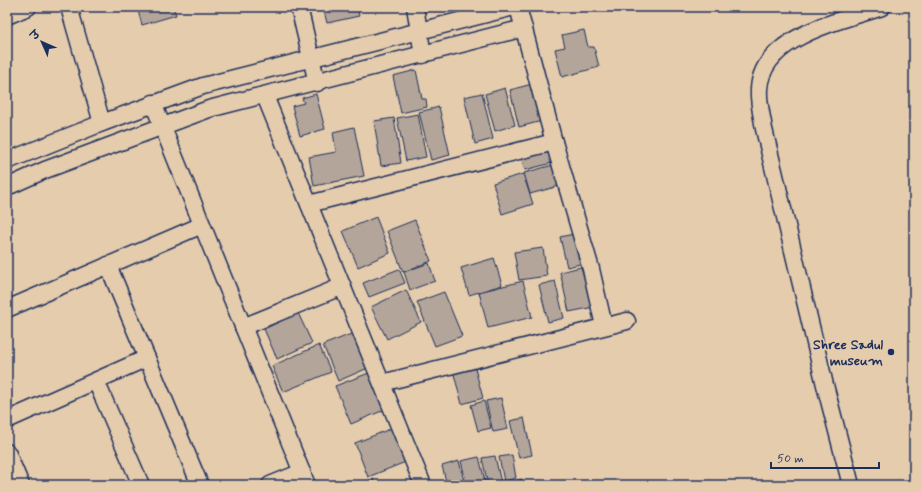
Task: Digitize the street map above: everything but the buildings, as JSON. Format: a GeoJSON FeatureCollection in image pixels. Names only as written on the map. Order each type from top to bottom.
{"type":"FeatureCollection","features":[{"type":"Feature","properties":{"kind":"street"},"geometry":{"type":"LineString","coordinates":[[7,16],[28,7]]}},
{"type":"Feature","properties":{"kind":"street"},"geometry":{"type":"LineString","coordinates":[[69,7],[102,123]]}},
{"type":"Feature","properties":{"kind":"street"},"geometry":{"type":"LineString","coordinates":[[299,7],[317,83]]}},
{"type":"Feature","properties":{"kind":"street"},"geometry":{"type":"LineString","coordinates":[[415,7],[423,55]]}},
{"type":"Feature","properties":{"kind":"street"},"geometry":{"type":"LineString","coordinates":[[7,161],[153,103],[203,86],[311,60],[514,7]]}},
{"type":"Feature","properties":{"kind":"street"},"geometry":{"type":"LineString","coordinates":[[518,7],[554,142],[591,269],[604,326]]}},
{"type":"Feature","properties":{"kind":"street"},"geometry":{"type":"LineString","coordinates":[[851,485],[824,386],[764,129],[759,89],[766,64],[788,42],[817,29],[882,7]]}},
{"type":"Feature","properties":{"kind":"street"},"geometry":{"type":"LineString","coordinates":[[7,187],[45,170],[209,109],[317,83],[524,28]]}},
{"type":"Feature","properties":{"kind":"street"},"geometry":{"type":"LineString","coordinates":[[265,96],[423,485]]}},
{"type":"Feature","properties":{"kind":"street"},"geometry":{"type":"LineString","coordinates":[[153,103],[304,478],[270,485]]}},
{"type":"Feature","properties":{"kind":"street"},"geometry":{"type":"LineString","coordinates":[[309,204],[554,142]]}},
{"type":"Feature","properties":{"kind":"street"},"geometry":{"type":"LineString","coordinates":[[7,309],[202,225]]}},
{"type":"Feature","properties":{"kind":"street"},"geometry":{"type":"LineString","coordinates":[[108,265],[200,485]]}},
{"type":"Feature","properties":{"kind":"street"},"geometry":{"type":"LineString","coordinates":[[243,327],[343,286]]}},
{"type":"Feature","properties":{"kind":"street"},"geometry":{"type":"LineString","coordinates":[[382,383],[627,321]]}},
{"type":"Feature","properties":{"kind":"street"},"geometry":{"type":"LineString","coordinates":[[7,420],[147,358]]}},
{"type":"Feature","properties":{"kind":"street"},"geometry":{"type":"LineString","coordinates":[[96,381],[141,485]]}},
{"type":"Feature","properties":{"kind":"street"},"geometry":{"type":"LineString","coordinates":[[7,452],[21,485]]}},
{"type":"Feature","properties":{"kind":"place","name":"Shree Sadul museum"},"geometry":{"type":"Point","coordinates":[891,352]}}]}
